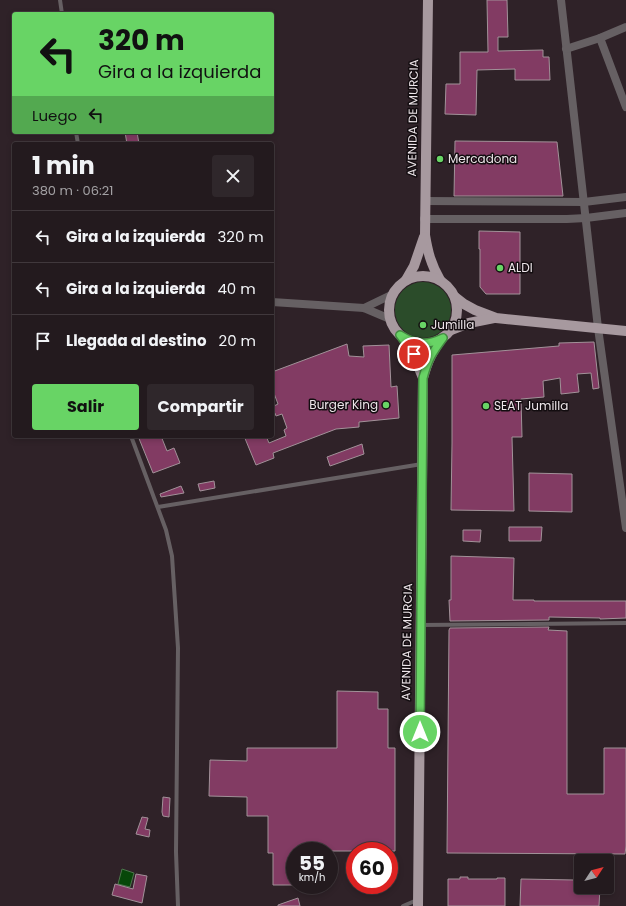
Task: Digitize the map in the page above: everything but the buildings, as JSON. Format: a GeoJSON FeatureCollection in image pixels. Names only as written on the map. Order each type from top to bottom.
{"type":"FeatureCollection","features":[{"type":"Feature","properties":{"kind":"main road","name":"AVENIDA DE MURCIA"},"geometry":{"type":"LineString","coordinates":[[428,0],[424,219],[428,255],[440,280]]}},
{"type":"Feature","properties":{"kind":"main road","name":"AVENIDA DE MURCIA"},"geometry":{"type":"LineString","coordinates":[[406,280],[414,266],[425,235]]}},
{"type":"Feature","properties":{"kind":"main road"},"geometry":{"type":"LineString","coordinates":[[417,276],[429,276],[440,280],[451,290],[455,297],[457,308],[456,320],[451,330],[443,338],[433,343],[421,344],[410,341],[400,335],[395,330],[390,319],[389,308],[391,295],[399,285],[406,280],[417,276]]}},
{"type":"Feature","properties":{"kind":"main road"},"geometry":{"type":"LineString","coordinates":[[455,297],[475,310],[496,318],[626,331]]}},
{"type":"Feature","properties":{"kind":"main road"},"geometry":{"type":"LineString","coordinates":[[451,330],[469,323],[496,318]]}},
{"type":"Feature","properties":{"kind":"main road","name":"AVENIDA DE MURCIA"},"geometry":{"type":"LineString","coordinates":[[400,335],[414,354],[423,378]]}},
{"type":"Feature","properties":{"kind":"main road","name":"AVENIDA DE MURCIA"},"geometry":{"type":"LineString","coordinates":[[418,903],[423,378],[431,353],[443,338]]}},
{"type":"Feature","properties":{"kind":"street"},"geometry":{"type":"LineString","coordinates":[[561,0],[598,328],[626,528]]}},
{"type":"Feature","properties":{"kind":"street"},"geometry":{"type":"LineString","coordinates":[[566,49],[600,38],[626,27]]}},
{"type":"Feature","properties":{"kind":"street"},"geometry":{"type":"LineString","coordinates":[[600,38],[626,107]]}},
{"type":"Feature","properties":{"kind":"street"},"geometry":{"type":"LineString","coordinates":[[425,201],[584,202],[626,197]]}},
{"type":"Feature","properties":{"kind":"street"},"geometry":{"type":"LineString","coordinates":[[424,219],[586,218],[626,213]]}},
{"type":"Feature","properties":{"kind":"street"},"geometry":{"type":"LineString","coordinates":[[364,308],[391,295]]}},
{"type":"Feature","properties":{"kind":"street"},"geometry":{"type":"LineString","coordinates":[[274,302],[364,308],[390,319]]}},
{"type":"Feature","properties":{"kind":"lane"},"geometry":{"type":"LineString","coordinates":[[60,0],[62,12]]}},
{"type":"Feature","properties":{"kind":"lane"},"geometry":{"type":"LineString","coordinates":[[131,438],[158,507],[166,530],[172,556],[178,648],[176,852],[178,906]]}},
{"type":"Feature","properties":{"kind":"lane"},"geometry":{"type":"LineString","coordinates":[[158,507],[423,463]]}},
{"type":"Feature","properties":{"kind":"lane"},"geometry":{"type":"LineString","coordinates":[[420,625],[626,623]]}},
{"type":"Feature","properties":{"kind":"lane"},"geometry":{"type":"LineString","coordinates":[[402,906],[418,903]]}},
{"type":"Feature","properties":{"kind":"shaded area"},"geometry":{"type":"Polygon","coordinates":[[[418,282],[428,282],[443,290],[449,299],[451,310],[449,321],[443,330],[428,338],[418,338],[407,333],[400,326],[395,315],[395,305],[400,294],[407,287],[418,282]]]}},
{"type":"Feature","properties":{"kind":"shaded area"},"geometry":{"type":"Polygon","coordinates":[[[122,869],[134,873],[130,887],[118,884],[122,869]]]}},
{"type":"Feature","properties":{"kind":"place","name":"Mercadona"},"geometry":{"type":"Point","coordinates":[440,159]}},
{"type":"Feature","properties":{"kind":"place","name":"ALDI"},"geometry":{"type":"Point","coordinates":[500,268]}},
{"type":"Feature","properties":{"kind":"place","name":"Jumilla"},"geometry":{"type":"Point","coordinates":[423,325]}},
{"type":"Feature","properties":{"kind":"place","name":"Burger King"},"geometry":{"type":"Point","coordinates":[386,405]}},
{"type":"Feature","properties":{"kind":"place","name":"SEAT Jumilla"},"geometry":{"type":"Point","coordinates":[486,406]}},
{"type":"Feature","properties":{"kind":"route"},"geometry":{"type":"LineString","coordinates":[[414,354],[400,335],[410,341],[421,344],[433,343],[443,338],[431,353],[423,378],[420,732]]}}]}
